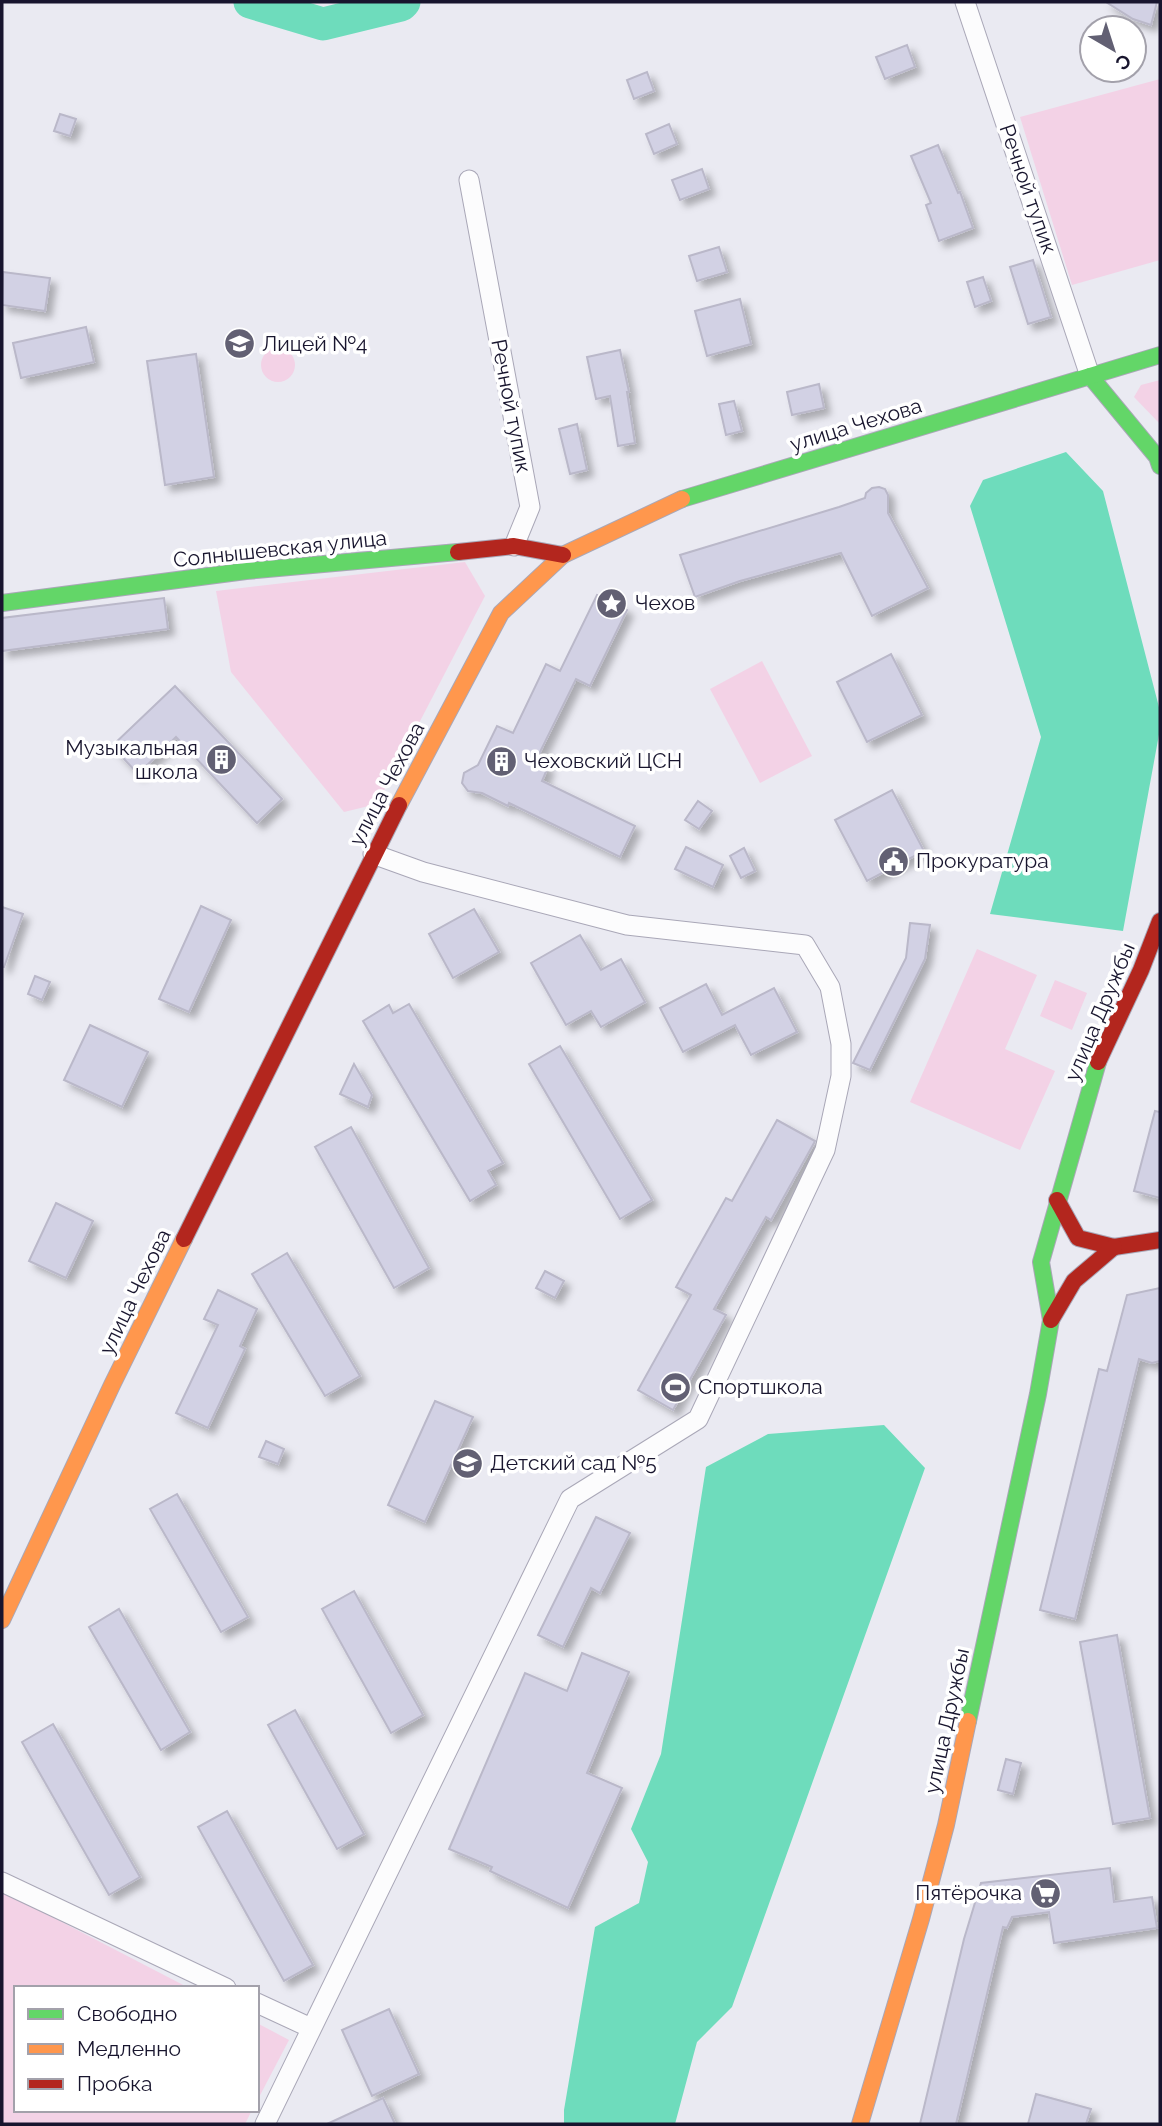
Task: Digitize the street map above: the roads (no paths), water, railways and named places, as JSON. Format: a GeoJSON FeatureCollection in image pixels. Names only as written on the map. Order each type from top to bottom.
{"type":"FeatureCollection","features":[{"type":"Feature","properties":{"kind":"street","name":"Речной тупик"},"geometry":{"type":"LineString","coordinates":[[965,2],[1090,376]]}},
{"type":"Feature","properties":{"kind":"street","name":"Речной тупик"},"geometry":{"type":"LineString","coordinates":[[469,180],[530,508],[514,546]]}},
{"type":"Feature","properties":{"kind":"street","name":"улица Чехова"},"geometry":{"type":"LineString","coordinates":[[2,1620],[124,1360],[373,854],[501,613],[563,555],[679,500],[1160,355]]}},
{"type":"Feature","properties":{"kind":"street"},"geometry":{"type":"LineString","coordinates":[[1090,376],[1157,457],[1160,466]]}},
{"type":"Feature","properties":{"kind":"street","name":"Солнышевская улица"},"geometry":{"type":"LineString","coordinates":[[2,603],[246,571],[514,546],[563,555]]}},
{"type":"Feature","properties":{"kind":"street"},"geometry":{"type":"LineString","coordinates":[[265,2124],[570,1499],[698,1419],[825,1150],[841,1076],[841,1044],[830,987],[805,945],[627,925],[423,872],[373,854]]}},
{"type":"Feature","properties":{"kind":"street","name":"улица Дружбы"},"geometry":{"type":"LineString","coordinates":[[860,2124],[946,1825],[1038,1394],[1051,1320],[1041,1262],[1056,1200],[1099,1058],[1141,970],[1160,921]]}},
{"type":"Feature","properties":{"kind":"street"},"geometry":{"type":"LineString","coordinates":[[1056,1200],[1078,1238],[1114,1247],[1160,1240]]}},
{"type":"Feature","properties":{"kind":"street","name":"улица Дружбы"},"geometry":{"type":"LineString","coordinates":[[1051,1320],[1074,1281],[1114,1247]]}},
{"type":"Feature","properties":{"kind":"street"},"geometry":{"type":"LineString","coordinates":[[2,1882],[222,1986]]}},
{"type":"Feature","properties":{"kind":"street"},"geometry":{"type":"LineString","coordinates":[[259,2004],[311,2028]]}},
{"type":"Feature","properties":{"kind":"waterway"},"geometry":{"type":"LineString","coordinates":[[250,2],[323,24],[401,5],[404,2]]}},
{"type":"Feature","properties":{"kind":"place","name":"Лицей №4"},"geometry":{"type":"Point","coordinates":[239,344]}},
{"type":"Feature","properties":{"kind":"place","name":"Чехов"},"geometry":{"type":"Point","coordinates":[612,603]}},
{"type":"Feature","properties":{"kind":"place","name":"Музыкальная школа"},"geometry":{"type":"Point","coordinates":[221,760]}},
{"type":"Feature","properties":{"kind":"place","name":"Чеховский ЦСН"},"geometry":{"type":"Point","coordinates":[501,761]}},
{"type":"Feature","properties":{"kind":"place","name":"Прокуратура"},"geometry":{"type":"Point","coordinates":[893,861]}},
{"type":"Feature","properties":{"kind":"place","name":"Спортшкола"},"geometry":{"type":"Point","coordinates":[675,1387]}},
{"type":"Feature","properties":{"kind":"place","name":"Детский сад №5"},"geometry":{"type":"Point","coordinates":[467,1463]}},
{"type":"Feature","properties":{"kind":"place","name":"Пятёрочка"},"geometry":{"type":"Point","coordinates":[1045,1893]}}]}
